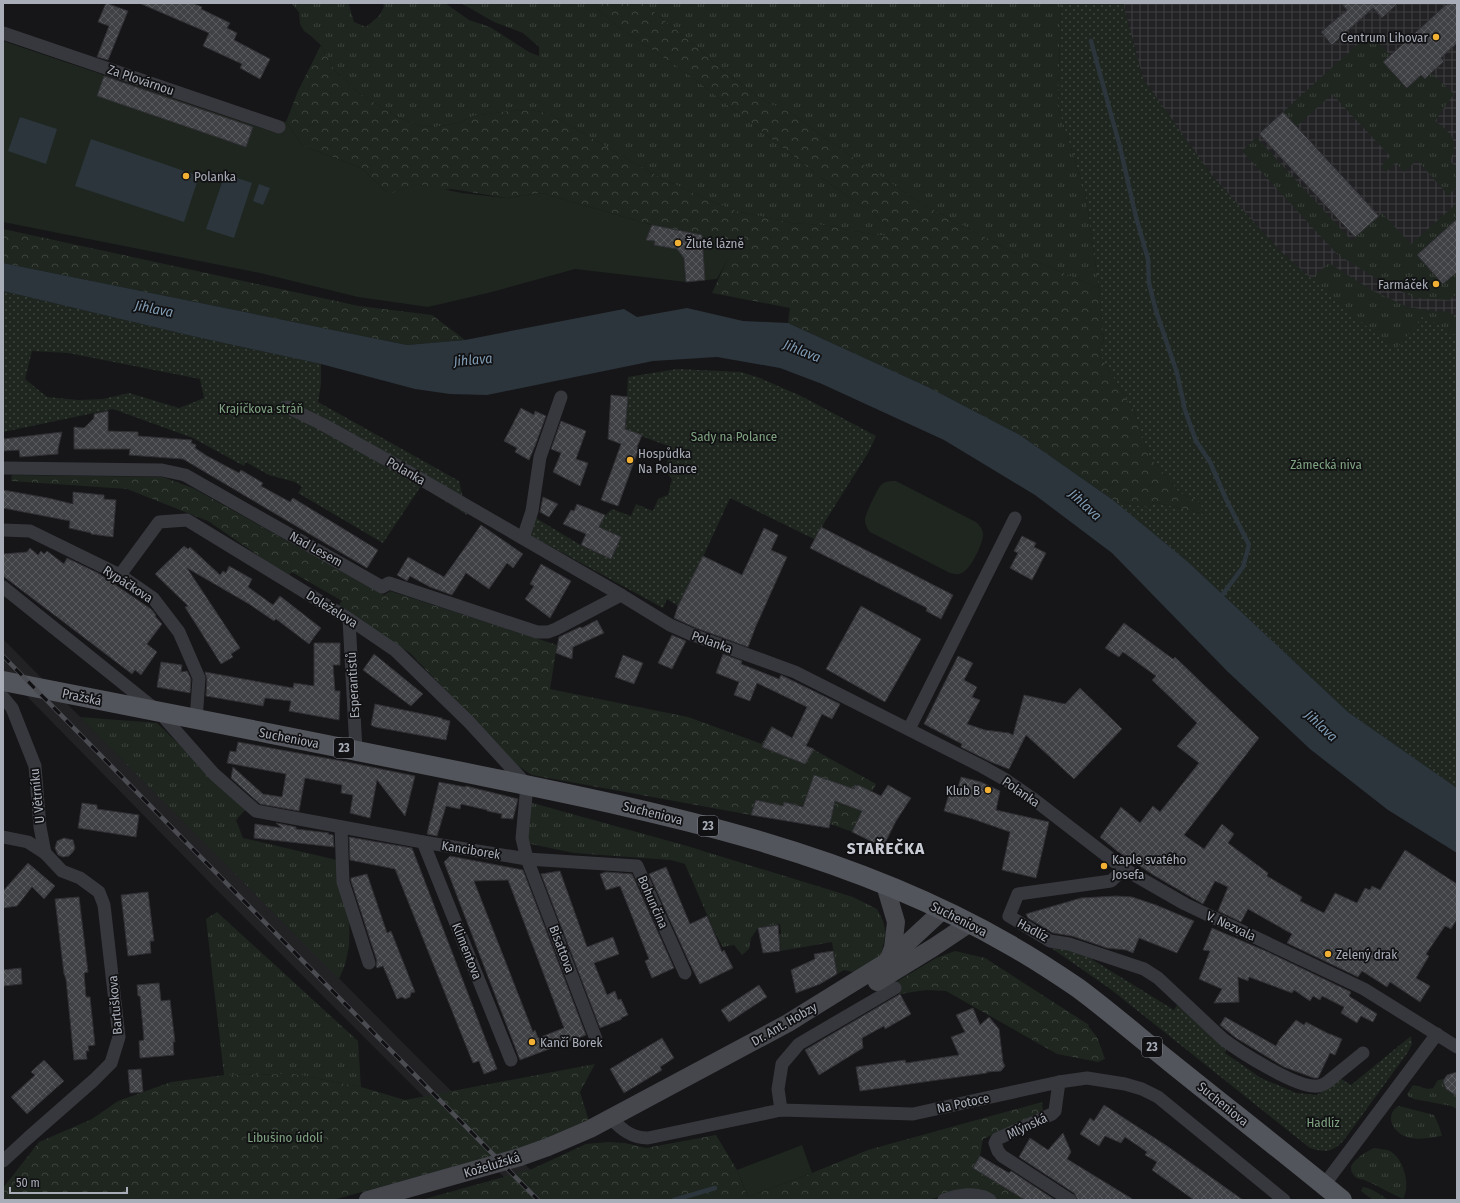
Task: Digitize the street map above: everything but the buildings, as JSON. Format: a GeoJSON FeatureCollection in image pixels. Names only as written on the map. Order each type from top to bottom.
{"type":"FeatureCollection","features":[{"type":"Feature","properties":{"kind":"main road","name":"Pražská"},"geometry":{"type":"LineString","coordinates":[[3,681],[160,713]]}},
{"type":"Feature","properties":{"kind":"main road","name":"Sucheniova"},"geometry":{"type":"LineString","coordinates":[[160,713],[356,750],[632,807],[740,835],[822,860],[885,885],[970,923],[1011,945],[1077,987],[1342,1200]]}},
{"type":"Feature","properties":{"kind":"main road"},"geometry":{"type":"LineString","coordinates":[[885,885],[896,922],[893,948],[888,961]]}},
{"type":"Feature","properties":{"kind":"main road","name":"Dr. Ant. Hobzy"},"geometry":{"type":"LineString","coordinates":[[611,1118],[788,1023],[888,961],[943,910]]}},
{"type":"Feature","properties":{"kind":"main road"},"geometry":{"type":"LineString","coordinates":[[788,1023],[822,1014],[934,947],[970,923]]}},
{"type":"Feature","properties":{"kind":"main road","name":"Koželužská"},"geometry":{"type":"LineString","coordinates":[[368,1200],[450,1178],[526,1155],[569,1138],[611,1118]]}},
{"type":"Feature","properties":{"kind":"street","name":"Za Plovárnou"},"geometry":{"type":"LineString","coordinates":[[3,33],[279,127]]}},
{"type":"Feature","properties":{"kind":"street"},"geometry":{"type":"LineString","coordinates":[[523,538],[532,511],[540,457],[561,397]]}},
{"type":"Feature","properties":{"kind":"street","name":"Polanka"},"geometry":{"type":"LineString","coordinates":[[287,408],[322,424],[391,462],[670,625],[693,636],[796,672],[1006,780],[1124,869]]}},
{"type":"Feature","properties":{"kind":"street","name":"Nad Lesem"},"geometry":{"type":"LineString","coordinates":[[3,468],[162,470],[185,475],[382,586],[389,583],[537,632],[548,632],[556,629],[621,595]]}},
{"type":"Feature","properties":{"kind":"street"},"geometry":{"type":"LineString","coordinates":[[909,729],[1015,518]]}},
{"type":"Feature","properties":{"kind":"street","name":"Doleželova"},"geometry":{"type":"LineString","coordinates":[[120,575],[159,522],[186,520],[349,619],[396,651],[469,722],[527,785]]}},
{"type":"Feature","properties":{"kind":"street","name":"Rypáčkova"},"geometry":{"type":"LineString","coordinates":[[3,530],[30,531],[120,575],[153,598],[179,632],[199,678],[196,720]]}},
{"type":"Feature","properties":{"kind":"street","name":"Sucheniova"},"geometry":{"type":"LineString","coordinates":[[3,587],[160,713]]}},
{"type":"Feature","properties":{"kind":"street","name":"Esperantistů"},"geometry":{"type":"LineString","coordinates":[[349,619],[356,750]]}},
{"type":"Feature","properties":{"kind":"street","name":"U Větrníku"},"geometry":{"type":"LineString","coordinates":[[3,698],[12,708],[35,766],[40,827],[45,853]]}},
{"type":"Feature","properties":{"kind":"street","name":"Kanciborek"},"geometry":{"type":"LineString","coordinates":[[160,713],[214,774],[256,810],[423,842],[527,859]]}},
{"type":"Feature","properties":{"kind":"street"},"geometry":{"type":"LineString","coordinates":[[512,857],[527,785]]}},
{"type":"Feature","properties":{"kind":"street"},"geometry":{"type":"LineString","coordinates":[[527,785],[522,838],[527,859]]}},
{"type":"Feature","properties":{"kind":"street"},"geometry":{"type":"LineString","coordinates":[[341,827],[343,882],[369,963]]}},
{"type":"Feature","properties":{"kind":"street","name":"Bartuškova"},"geometry":{"type":"LineString","coordinates":[[3,837],[28,842],[45,853],[62,871],[80,878],[99,892],[104,905],[119,1037],[111,1063],[3,1161]]}},
{"type":"Feature","properties":{"kind":"street","name":"Klimentova"},"geometry":{"type":"LineString","coordinates":[[423,842],[511,1060]]}},
{"type":"Feature","properties":{"kind":"street","name":"Bohunčina"},"geometry":{"type":"LineString","coordinates":[[527,859],[637,866],[685,973]]}},
{"type":"Feature","properties":{"kind":"street","name":"Bisattova"},"geometry":{"type":"LineString","coordinates":[[527,859],[596,1039]]}},
{"type":"Feature","properties":{"kind":"street","name":"Hadlíz"},"geometry":{"type":"LineString","coordinates":[[1124,869],[1110,881],[1018,894],[1009,916],[1050,941],[1069,944],[1144,969],[1158,978],[1222,1039],[1234,1048],[1298,1082],[1312,1086],[1320,1086],[1326,1083],[1363,1053]]}},
{"type":"Feature","properties":{"kind":"street","name":"V. Nezvala"},"geometry":{"type":"LineString","coordinates":[[1124,869],[1185,904],[1364,989],[1457,1047]]}},
{"type":"Feature","properties":{"kind":"street","name":"Dr. Ant. Hobzy"},"geometry":{"type":"LineString","coordinates":[[780,1110],[778,1089],[782,1064],[799,1044],[895,988]]}},
{"type":"Feature","properties":{"kind":"street"},"geometry":{"type":"LineString","coordinates":[[1324,1185],[1437,1034]]}},
{"type":"Feature","properties":{"kind":"street","name":"Na Potoce"},"geometry":{"type":"LineString","coordinates":[[611,1118],[626,1132],[640,1138],[648,1138],[780,1110],[913,1114],[1059,1082],[1087,1078],[1136,1087],[1158,1096],[1284,1200]]}},
{"type":"Feature","properties":{"kind":"street","name":"Mlýnská"},"geometry":{"type":"LineString","coordinates":[[1059,1082],[1055,1111],[1052,1114],[997,1139],[995,1143],[1002,1156],[1070,1200]]}},
{"type":"Feature","properties":{"kind":"street"},"geometry":{"type":"LineString","coordinates":[[944,1200],[961,1194],[986,1197],[990,1200]]}},
{"type":"Feature","properties":{"kind":"shaded area"},"geometry":{"type":"Polygon","coordinates":[[[1124,3],[1457,3],[1457,336],[1423,317],[1395,351],[1282,253],[1212,176],[1143,79],[1124,8],[1124,3]]]}},
{"type":"Feature","properties":{"kind":"shaded area"},"geometry":{"type":"Polygon","coordinates":[[[3,639],[418,1058],[561,1200],[527,1200],[213,886],[3,672],[3,639]]]}},
{"type":"Feature","properties":{"kind":"green space"},"geometry":{"type":"Polygon","coordinates":[[[291,3],[349,3],[354,22],[366,27],[379,16],[384,7],[383,3],[445,3],[469,20],[490,27],[529,52],[539,56],[539,47],[523,33],[494,22],[461,3],[596,3],[598,9],[616,25],[692,77],[823,179],[872,213],[891,231],[886,235],[876,235],[823,225],[792,223],[736,211],[708,200],[657,176],[550,114],[532,110],[509,111],[473,116],[459,123],[435,127],[422,126],[399,118],[360,94],[334,70],[321,45],[304,31],[300,24],[299,12],[291,3]]]}},
{"type":"Feature","properties":{"kind":"green space"},"geometry":{"type":"Polygon","coordinates":[[[596,3],[643,3],[690,41],[722,70],[759,97],[788,111],[855,159],[922,204],[1013,252],[1099,288],[1104,342],[1097,350],[1135,413],[1149,456],[1180,493],[1199,502],[1204,514],[1154,502],[1148,508],[1113,500],[1020,435],[928,387],[788,323],[790,308],[712,293],[734,245],[702,235],[652,225],[542,193],[506,198],[452,189],[391,196],[361,168],[303,146],[286,122],[298,91],[321,45],[334,70],[360,94],[399,118],[422,126],[436,127],[459,123],[473,116],[509,111],[532,110],[550,114],[657,176],[708,200],[736,211],[792,223],[823,225],[876,235],[886,235],[890,231],[887,226],[872,213],[823,179],[692,77],[616,25],[598,9],[596,3]]]}},
{"type":"Feature","properties":{"kind":"green space"},"geometry":{"type":"Polygon","coordinates":[[[643,3],[1061,3],[1058,107],[1085,191],[1099,288],[1013,252],[922,204],[855,159],[788,111],[759,97],[722,70],[690,41],[643,3]]]}},
{"type":"Feature","properties":{"kind":"green space","name":"Zámecká niva"},"geometry":{"type":"Polygon","coordinates":[[[1061,3],[1124,3],[1124,8],[1143,79],[1212,176],[1282,253],[1395,351],[1423,316],[1457,336],[1457,788],[1348,712],[1187,561],[1113,500],[1148,508],[1154,502],[1204,514],[1199,502],[1180,493],[1149,456],[1135,413],[1097,350],[1104,342],[1099,288],[1085,191],[1058,107],[1061,3]]]}},
{"type":"Feature","properties":{"kind":"green space"},"geometry":{"type":"Polygon","coordinates":[[[1370,33],[1390,55],[1383,62],[1406,88],[1421,75],[1431,73],[1454,94],[1435,121],[1446,129],[1454,142],[1453,154],[1450,161],[1457,168],[1457,187],[1448,195],[1417,160],[1404,172],[1396,163],[1386,172],[1381,166],[1390,156],[1332,94],[1296,127],[1283,112],[1370,33]]]}},
{"type":"Feature","properties":{"kind":"green space","name":"Polanka"},"geometry":{"type":"Polygon","coordinates":[[[3,41],[276,133],[282,121],[286,122],[303,146],[361,168],[389,194],[417,184],[462,193],[506,198],[542,193],[652,225],[702,235],[735,246],[717,279],[686,282],[575,269],[488,293],[428,307],[358,297],[260,273],[3,222],[3,41]]]}},
{"type":"Feature","properties":{"kind":"green space"},"geometry":{"type":"Polygon","coordinates":[[[1256,137],[1352,241],[1382,213],[1411,244],[1457,203],[1457,219],[1417,255],[1443,284],[1456,273],[1457,293],[1450,300],[1416,298],[1385,284],[1337,254],[1242,151],[1256,137]]]}},
{"type":"Feature","properties":{"kind":"green space"},"geometry":{"type":"Polygon","coordinates":[[[3,229],[359,306],[432,315],[465,340],[407,345],[3,263],[3,229]]]}},
{"type":"Feature","properties":{"kind":"green space"},"geometry":{"type":"Polygon","coordinates":[[[1329,263],[1373,291],[1408,307],[1440,312],[1447,311],[1457,317],[1457,336],[1423,317],[1395,351],[1311,279],[1329,263]]]}},
{"type":"Feature","properties":{"kind":"green space","name":"Krajíčkova stráň"},"geometry":{"type":"Polygon","coordinates":[[[3,291],[192,336],[321,364],[321,384],[318,402],[459,481],[467,515],[421,486],[383,543],[298,493],[302,487],[295,482],[269,475],[246,462],[244,466],[193,438],[113,409],[3,432],[3,291]],[[32,351],[25,379],[47,397],[78,400],[103,399],[129,393],[179,408],[204,398],[200,379],[68,353],[32,351]]]}},
{"type":"Feature","properties":{"kind":"green space","name":"Sady na Polance"},"geometry":{"type":"Polygon","coordinates":[[[677,369],[741,372],[760,378],[801,396],[876,436],[868,453],[814,539],[730,498],[703,557],[678,606],[667,599],[663,608],[530,535],[536,518],[582,546],[611,559],[621,537],[599,527],[604,517],[612,509],[631,516],[636,504],[653,511],[658,499],[668,495],[672,479],[665,471],[671,447],[625,430],[628,377],[677,369]]]}},
{"type":"Feature","properties":{"kind":"green space"},"geometry":{"type":"Polygon","coordinates":[[[12,475],[163,477],[193,488],[384,595],[390,591],[557,645],[550,689],[688,717],[762,744],[771,726],[876,784],[853,832],[830,824],[831,818],[805,812],[806,807],[784,802],[783,806],[756,800],[751,815],[532,775],[518,766],[410,653],[338,606],[342,601],[292,572],[288,576],[208,521],[127,489],[11,481],[12,475]]]}},
{"type":"Feature","properties":{"kind":"green space"},"geometry":{"type":"Polygon","coordinates":[[[896,481],[976,522],[979,525],[983,533],[983,537],[973,561],[966,571],[959,574],[950,573],[870,532],[866,526],[865,520],[874,497],[881,485],[896,481]]]}},
{"type":"Feature","properties":{"kind":"green space"},"geometry":{"type":"Polygon","coordinates":[[[80,717],[157,723],[246,809],[236,820],[243,838],[337,860],[350,890],[349,946],[345,965],[339,979],[80,717]]]}},
{"type":"Feature","properties":{"kind":"green space"},"geometry":{"type":"Polygon","coordinates":[[[529,802],[687,846],[853,897],[877,909],[883,921],[886,933],[881,955],[857,973],[844,970],[837,974],[832,942],[781,951],[779,934],[781,934],[780,924],[758,928],[751,938],[749,949],[742,955],[734,945],[723,947],[715,933],[685,864],[671,860],[574,853],[521,842],[529,802]]]}},
{"type":"Feature","properties":{"kind":"green space"},"geometry":{"type":"Polygon","coordinates":[[[217,912],[358,1041],[361,1087],[294,1074],[224,1075],[206,919],[217,912]]]}},
{"type":"Feature","properties":{"kind":"green space","name":"Hadlíz"},"geometry":{"type":"Polygon","coordinates":[[[1047,945],[1092,955],[1093,960],[1174,1010],[1177,1005],[1226,1049],[1225,1053],[1261,1078],[1296,1093],[1317,1095],[1340,1078],[1351,1085],[1411,1036],[1412,1044],[1408,1052],[1344,1140],[1333,1149],[1325,1151],[1316,1150],[1310,1148],[1109,988],[1047,945]]]}},
{"type":"Feature","properties":{"kind":"green space"},"geometry":{"type":"Polygon","coordinates":[[[955,951],[985,958],[1089,1025],[1088,1026],[1097,1037],[1105,1059],[1098,1062],[1057,1054],[946,991],[926,990],[900,994],[886,988],[936,958],[955,951]]]}},
{"type":"Feature","properties":{"kind":"green space","name":"Libušino údolí"},"geometry":{"type":"Polygon","coordinates":[[[595,1064],[580,1092],[589,1121],[524,1147],[333,1200],[3,1200],[3,1188],[39,1142],[92,1119],[118,1101],[171,1082],[224,1075],[294,1074],[361,1087],[405,1100],[595,1064]]]}},
{"type":"Feature","properties":{"kind":"green space"},"geometry":{"type":"Polygon","coordinates":[[[1444,1079],[1444,1086],[1457,1096],[1457,1109],[1451,1106],[1414,1099],[1409,1097],[1407,1094],[1413,1085],[1428,1089],[1433,1088],[1438,1080],[1444,1079]]]}},
{"type":"Feature","properties":{"kind":"green space"},"geometry":{"type":"Polygon","coordinates":[[[1042,1102],[1043,1111],[983,1139],[980,1156],[973,1168],[1025,1200],[996,1200],[964,1191],[927,1200],[421,1200],[532,1169],[586,1144],[608,1142],[625,1143],[646,1148],[716,1135],[737,1170],[748,1197],[868,1150],[1042,1102]]]}},
{"type":"Feature","properties":{"kind":"green space"},"geometry":{"type":"Polygon","coordinates":[[[1399,1106],[1434,1115],[1442,1136],[1418,1139],[1406,1137],[1401,1134],[1394,1128],[1391,1120],[1393,1111],[1399,1106]]]}},
{"type":"Feature","properties":{"kind":"green space"},"geometry":{"type":"Polygon","coordinates":[[[802,1145],[812,1173],[748,1197],[737,1170],[802,1145]]]}},
{"type":"Feature","properties":{"kind":"green space"},"geometry":{"type":"Polygon","coordinates":[[[1374,1148],[1390,1151],[1399,1160],[1405,1173],[1406,1180],[1403,1199],[1374,1184],[1358,1178],[1353,1174],[1351,1170],[1354,1162],[1374,1148]]]}},
{"type":"Feature","properties":{"kind":"green space"},"geometry":{"type":"Polygon","coordinates":[[[1363,1187],[1373,1190],[1388,1200],[1373,1200],[1361,1191],[1363,1187]]]}},
{"type":"Feature","properties":{"kind":"water"},"geometry":{"type":"Polygon","coordinates":[[[20,117],[57,129],[46,164],[8,151],[20,117]]]}},
{"type":"Feature","properties":{"kind":"water"},"geometry":{"type":"Polygon","coordinates":[[[91,139],[199,176],[184,222],[75,186],[91,139]]]}},
{"type":"Feature","properties":{"kind":"water"},"geometry":{"type":"Polygon","coordinates":[[[225,174],[252,183],[234,238],[206,229],[225,174]]]}},
{"type":"Feature","properties":{"kind":"water"},"geometry":{"type":"Polygon","coordinates":[[[259,184],[270,188],[263,205],[253,201],[259,184]]]}},
{"type":"Feature","properties":{"kind":"water","name":"Jihlava"},"geometry":{"type":"Polygon","coordinates":[[[3,263],[407,345],[465,340],[624,309],[637,317],[687,308],[743,321],[788,323],[928,387],[1020,435],[1113,500],[1187,561],[1348,712],[1457,788],[1457,853],[1388,810],[1310,749],[1227,671],[1112,553],[1035,495],[944,440],[822,384],[780,368],[717,357],[653,361],[487,395],[450,394],[415,389],[321,364],[192,336],[3,291],[3,263]]]}},
{"type":"Feature","properties":{"kind":"waterway"},"geometry":{"type":"LineString","coordinates":[[1091,41],[1120,147],[1136,217],[1148,259],[1149,283],[1156,311],[1177,373],[1185,410],[1196,441],[1210,462],[1226,499],[1249,545],[1243,567],[1220,598]]}},
{"type":"Feature","properties":{"kind":"waterway"},"geometry":{"type":"LineString","coordinates":[[674,1200],[715,1188]]}},
{"type":"Feature","properties":{"kind":"railway"},"geometry":{"type":"LineString","coordinates":[[3,656],[538,1200]]}},
{"type":"Feature","properties":{"kind":"place","name":"Centrum Lihovar"},"geometry":{"type":"Point","coordinates":[1436,37]}},
{"type":"Feature","properties":{"kind":"place","name":"Polanka"},"geometry":{"type":"Point","coordinates":[186,176]}},
{"type":"Feature","properties":{"kind":"place","name":"Žluté lázně"},"geometry":{"type":"Point","coordinates":[678,243]}},
{"type":"Feature","properties":{"kind":"place","name":"Farmáček"},"geometry":{"type":"Point","coordinates":[1436,284]}},
{"type":"Feature","properties":{"kind":"place","name":"Hospůdka Na Polance"},"geometry":{"type":"Point","coordinates":[630,460]}},
{"type":"Feature","properties":{"kind":"place","name":"Klub B"},"geometry":{"type":"Point","coordinates":[988,790]}},
{"type":"Feature","properties":{"kind":"place","name":"Kaple svatého Josefa"},"geometry":{"type":"Point","coordinates":[1104,866]}},
{"type":"Feature","properties":{"kind":"place","name":"Zelený drak"},"geometry":{"type":"Point","coordinates":[1328,954]}},
{"type":"Feature","properties":{"kind":"place","name":"Kančí Borek"},"geometry":{"type":"Point","coordinates":[532,1042]}},
{"type":"Feature","properties":{"kind":"district","name":"STAŘEČKA"},"geometry":{"type":"Point","coordinates":[886,848]}}]}
